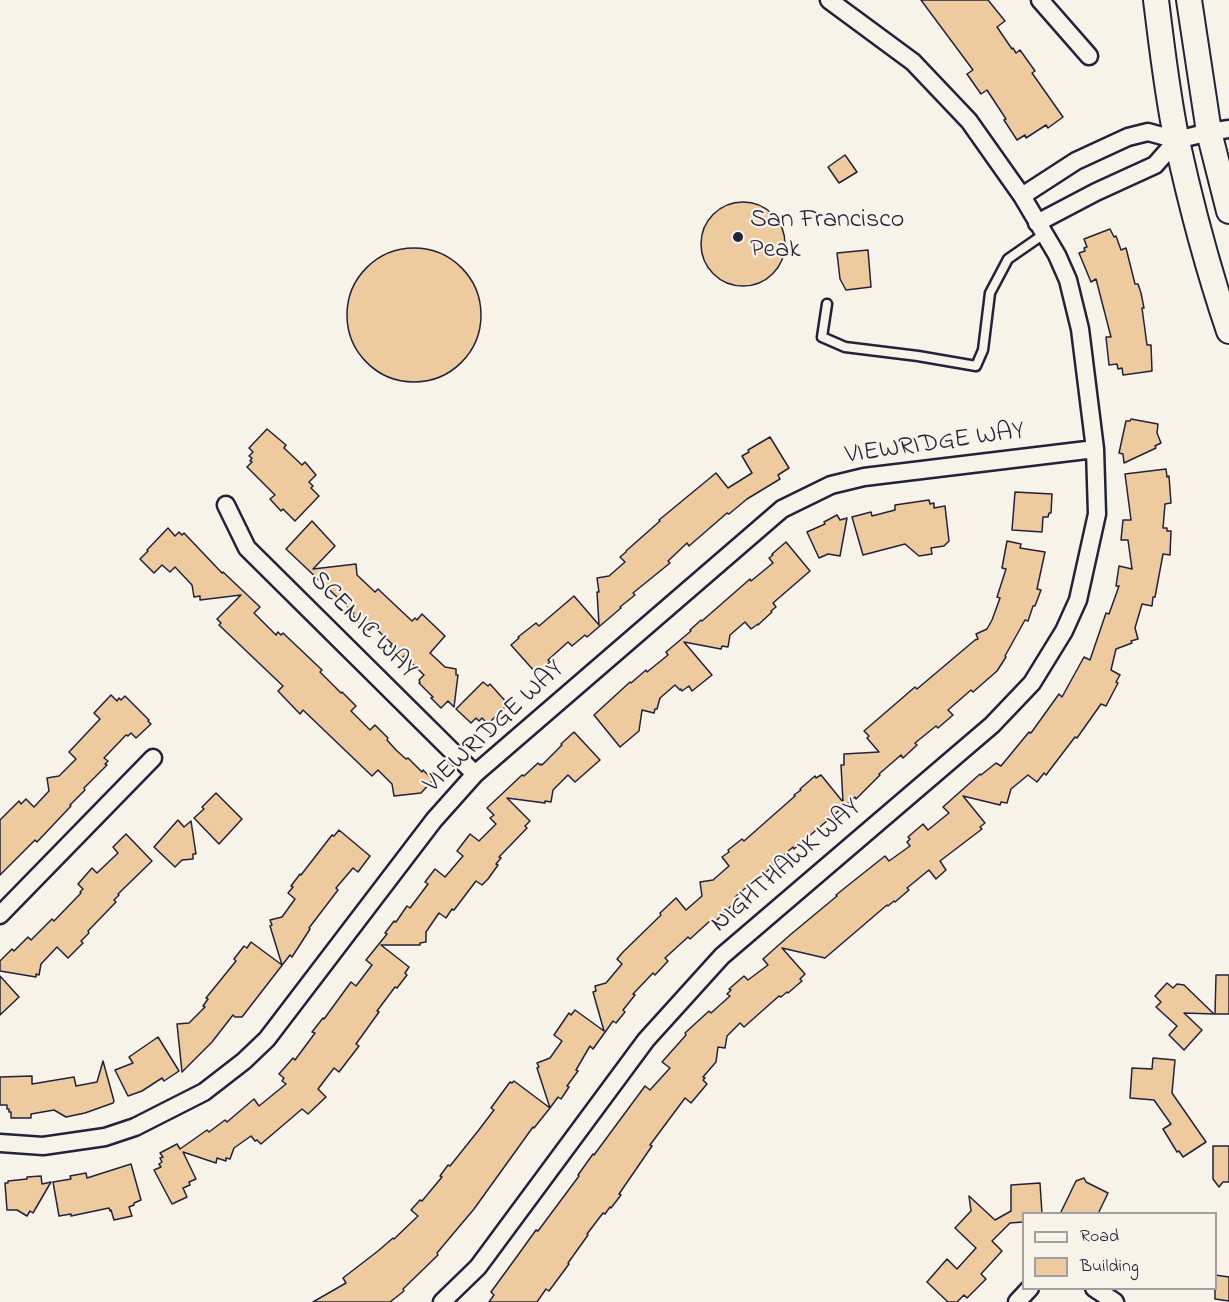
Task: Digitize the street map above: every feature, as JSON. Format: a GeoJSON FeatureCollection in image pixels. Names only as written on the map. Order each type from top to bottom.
{"type":"FeatureCollection","features":[{"type":"Feature","properties":{"kind":"main road"},"geometry":{"type":"LineString","coordinates":[[1156,0],[1177,140],[1211,278],[1229,331]]}},
{"type":"Feature","properties":{"kind":"main road"},"geometry":{"type":"LineString","coordinates":[[1189,0],[1219,131],[1229,211]]}},
{"type":"Feature","properties":{"kind":"street","name":"NIGHTHAWK WAY"},"geometry":{"type":"LineString","coordinates":[[442,1302],[478,1267],[645,1040],[723,956],[992,725],[1032,683],[1064,631],[1078,600],[1097,514],[1095,449],[1080,328],[1068,280],[1057,255],[1022,196],[969,121],[913,62],[828,0]]}},
{"type":"Feature","properties":{"kind":"street"},"geometry":{"type":"LineString","coordinates":[[1040,0],[1089,56]]}},
{"type":"Feature","properties":{"kind":"street"},"geometry":{"type":"LineString","coordinates":[[1022,196],[1076,161],[1128,137],[1148,132],[1177,140],[1219,131]]}},
{"type":"Feature","properties":{"kind":"street"},"geometry":{"type":"LineString","coordinates":[[1041,229],[1096,192],[1155,165],[1177,140]]}},
{"type":"Feature","properties":{"kind":"street","name":"VIEWRIDGE WAY"},"geometry":{"type":"LineString","coordinates":[[0,1143],[43,1146],[105,1137],[135,1127],[204,1092],[244,1061],[267,1039],[434,820],[475,774],[782,509],[831,485],[864,477],[1095,449]]}},
{"type":"Feature","properties":{"kind":"street","name":"SCENIC WAY"},"geometry":{"type":"LineString","coordinates":[[226,505],[247,548],[475,774]]}},
{"type":"Feature","properties":{"kind":"street"},"geometry":{"type":"LineString","coordinates":[[0,915],[153,758]]}},
{"type":"Feature","properties":{"kind":"street"},"geometry":{"type":"LineString","coordinates":[[1017,1302],[1028,1290]]}},
{"type":"Feature","properties":{"kind":"street"},"geometry":{"type":"LineString","coordinates":[[1097,1290],[1115,1302]]}},
{"type":"Feature","properties":{"kind":"lane"},"geometry":{"type":"LineString","coordinates":[[827,304],[822,337],[845,347],[976,366],[983,350],[990,292],[1008,259],[1041,229]]}},
{"type":"Feature","properties":{"kind":"building"},"geometry":{"type":"Polygon","coordinates":[[[921,0],[988,0],[1005,21],[997,27],[1016,53],[1020,50],[1035,71],[1032,73],[1063,117],[1048,128],[1046,125],[1026,138],[1025,135],[1017,140],[987,90],[981,94],[967,74],[973,70],[921,0]]]}},
{"type":"Feature","properties":{"kind":"building"},"geometry":{"type":"Polygon","coordinates":[[[845,155],[857,172],[839,183],[828,167],[845,155]]]}},
{"type":"Feature","properties":{"kind":"building"},"geometry":{"type":"Polygon","coordinates":[[[743,202],[759,205],[773,214],[782,228],[785,244],[782,260],[773,274],[759,283],[743,286],[727,283],[713,274],[704,260],[701,244],[704,228],[713,214],[727,205],[743,202]]]}},
{"type":"Feature","properties":{"kind":"building"},"geometry":{"type":"Polygon","coordinates":[[[1110,229],[1114,237],[1116,236],[1121,250],[1126,248],[1135,284],[1138,284],[1141,293],[1147,345],[1151,345],[1152,371],[1123,375],[1122,368],[1118,369],[1117,364],[1109,365],[1106,337],[1111,337],[1096,279],[1091,282],[1079,253],[1085,251],[1084,248],[1087,247],[1084,239],[1110,229]]]}},
{"type":"Feature","properties":{"kind":"building"},"geometry":{"type":"Polygon","coordinates":[[[414,248],[440,253],[461,268],[476,289],[481,315],[476,341],[461,362],[440,377],[414,382],[388,377],[367,362],[352,341],[347,315],[352,289],[367,268],[388,253],[414,248]]]}},
{"type":"Feature","properties":{"kind":"building"},"geometry":{"type":"Polygon","coordinates":[[[868,250],[871,287],[846,290],[840,279],[837,253],[868,250]]]}},
{"type":"Feature","properties":{"kind":"building"},"geometry":{"type":"Polygon","coordinates":[[[1131,419],[1158,424],[1157,433],[1161,443],[1155,446],[1156,448],[1124,463],[1123,454],[1119,453],[1126,421],[1131,419]]]}},
{"type":"Feature","properties":{"kind":"building"},"geometry":{"type":"Polygon","coordinates":[[[267,429],[286,445],[284,448],[302,465],[305,462],[316,475],[309,482],[313,486],[311,488],[319,496],[295,521],[270,499],[275,495],[247,467],[252,462],[249,456],[253,452],[249,448],[267,429]]]}},
{"type":"Feature","properties":{"kind":"building"},"geometry":{"type":"Polygon","coordinates":[[[770,437],[789,468],[778,475],[780,479],[747,499],[729,514],[727,513],[689,546],[687,543],[668,561],[670,563],[633,593],[635,595],[621,608],[587,637],[585,635],[572,646],[568,642],[548,660],[550,662],[536,673],[511,645],[518,637],[536,623],[539,626],[574,596],[599,625],[597,578],[609,576],[625,562],[620,557],[626,551],[659,520],[716,473],[728,488],[752,473],[742,456],[770,437]]]}},
{"type":"Feature","properties":{"kind":"building"},"geometry":{"type":"Polygon","coordinates":[[[1166,469],[1167,477],[1169,476],[1171,503],[1165,504],[1163,528],[1171,531],[1170,555],[1163,554],[1152,606],[1142,604],[1135,628],[1138,639],[1116,649],[1111,670],[1120,675],[1106,706],[1101,704],[1077,738],[1075,737],[1046,775],[1044,773],[1037,782],[1028,775],[1011,789],[1007,803],[1001,802],[1000,805],[963,796],[985,823],[980,827],[982,829],[940,861],[946,870],[936,879],[929,870],[907,888],[909,890],[895,902],[887,905],[825,958],[782,948],[805,974],[800,979],[802,981],[788,993],[779,996],[744,1027],[740,1023],[727,1036],[725,1048],[718,1047],[716,1062],[703,1077],[707,1084],[691,1103],[685,1098],[650,1145],[652,1146],[619,1194],[621,1195],[587,1234],[549,1291],[546,1289],[537,1302],[489,1302],[494,1295],[491,1292],[645,1086],[650,1090],[670,1068],[662,1062],[686,1035],[685,1033],[730,996],[727,994],[731,990],[729,989],[744,976],[748,980],[768,965],[763,959],[836,895],[885,856],[889,861],[910,846],[907,842],[910,839],[908,837],[923,824],[928,830],[949,813],[943,807],[980,774],[996,763],[1001,766],[1029,732],[1031,733],[1059,694],[1062,697],[1084,657],[1090,660],[1106,613],[1109,614],[1119,586],[1116,586],[1119,566],[1132,569],[1128,540],[1121,540],[1123,520],[1131,520],[1125,474],[1166,469]]]}},
{"type":"Feature","properties":{"kind":"building"},"geometry":{"type":"Polygon","coordinates":[[[1015,492],[1052,494],[1051,513],[1048,517],[1043,517],[1042,532],[1012,530],[1015,492]]]}},
{"type":"Feature","properties":{"kind":"building"},"geometry":{"type":"Polygon","coordinates":[[[929,500],[930,504],[934,503],[934,508],[945,506],[949,541],[944,546],[931,548],[932,554],[919,556],[905,544],[863,555],[852,517],[871,512],[872,516],[895,510],[895,505],[929,500]]]}},
{"type":"Feature","properties":{"kind":"building"},"geometry":{"type":"Polygon","coordinates":[[[837,515],[840,520],[847,518],[840,556],[828,554],[819,558],[807,532],[825,524],[824,522],[837,515]]]}},
{"type":"Feature","properties":{"kind":"building"},"geometry":{"type":"Polygon","coordinates":[[[312,521],[335,546],[313,569],[356,564],[357,575],[375,592],[378,589],[412,621],[415,618],[417,620],[422,614],[445,636],[430,653],[445,667],[456,669],[456,675],[458,675],[454,707],[448,701],[441,708],[419,683],[424,675],[404,656],[402,658],[390,646],[392,644],[373,626],[369,630],[365,629],[352,615],[354,613],[286,549],[312,521]]]}},
{"type":"Feature","properties":{"kind":"building"},"geometry":{"type":"Polygon","coordinates":[[[168,528],[175,536],[179,532],[182,535],[184,533],[222,573],[260,607],[254,613],[276,635],[278,632],[281,635],[283,633],[356,706],[351,711],[370,730],[375,725],[396,750],[433,780],[421,793],[394,796],[392,784],[378,770],[372,776],[303,710],[300,714],[278,691],[283,686],[219,625],[221,623],[217,619],[241,595],[200,600],[200,596],[194,597],[192,585],[175,567],[170,572],[162,565],[154,573],[140,559],[168,528]]]}},
{"type":"Feature","properties":{"kind":"building"},"geometry":{"type":"Polygon","coordinates":[[[1007,541],[1021,544],[1020,548],[1045,552],[1037,589],[1041,590],[1035,606],[997,671],[948,710],[953,715],[915,743],[917,745],[903,758],[901,755],[879,774],[856,799],[855,797],[794,849],[793,847],[735,897],[738,899],[714,923],[711,920],[665,958],[668,961],[633,994],[635,995],[616,1023],[613,1021],[593,1049],[590,1046],[576,1070],[578,1071],[567,1086],[569,1087],[561,1099],[558,1097],[550,1108],[537,1063],[550,1058],[562,1041],[554,1035],[569,1013],[571,1015],[575,1010],[604,1031],[593,992],[596,991],[595,986],[606,983],[622,964],[617,959],[676,898],[686,910],[702,896],[700,882],[713,880],[729,866],[722,857],[729,852],[728,850],[742,839],[744,841],[815,776],[816,778],[821,775],[843,802],[841,765],[844,765],[844,754],[879,752],[864,731],[915,687],[917,689],[978,639],[976,634],[987,629],[1000,598],[997,597],[1006,569],[1002,568],[1007,541]]]}},
{"type":"Feature","properties":{"kind":"building"},"geometry":{"type":"Polygon","coordinates":[[[786,542],[810,571],[773,603],[776,607],[758,625],[751,629],[745,622],[730,635],[728,647],[722,646],[721,649],[684,642],[712,675],[692,691],[689,686],[682,691],[675,685],[660,698],[654,713],[642,710],[639,731],[620,747],[594,715],[630,682],[668,655],[666,652],[701,620],[773,563],[769,558],[786,542]]]}},
{"type":"Feature","properties":{"kind":"building"},"geometry":{"type":"Polygon","coordinates":[[[483,682],[488,686],[490,684],[508,704],[488,724],[482,718],[479,721],[476,718],[471,723],[456,709],[483,682]]]}},
{"type":"Feature","properties":{"kind":"building"},"geometry":{"type":"Polygon","coordinates":[[[111,695],[117,701],[125,696],[151,724],[136,738],[131,733],[126,735],[104,758],[108,761],[105,764],[107,765],[84,788],[85,790],[71,806],[37,842],[35,840],[0,875],[0,820],[19,801],[21,804],[26,799],[34,807],[49,791],[47,778],[59,776],[76,759],[69,752],[100,719],[94,713],[111,695]]]}},
{"type":"Feature","properties":{"kind":"building"},"geometry":{"type":"Polygon","coordinates":[[[574,732],[600,760],[575,782],[568,775],[553,790],[551,802],[507,798],[530,821],[525,826],[527,828],[499,857],[501,858],[496,864],[498,865],[488,879],[482,885],[476,881],[446,918],[439,913],[426,932],[426,942],[420,945],[381,945],[409,967],[405,973],[407,975],[377,1011],[379,1012],[356,1044],[359,1046],[339,1072],[334,1068],[318,1089],[326,1097],[308,1114],[302,1109],[261,1144],[251,1136],[234,1148],[230,1159],[226,1158],[226,1161],[217,1158],[216,1163],[183,1152],[196,1179],[183,1188],[187,1197],[172,1204],[154,1170],[161,1167],[160,1158],[163,1157],[160,1153],[177,1144],[180,1149],[207,1130],[209,1132],[225,1120],[227,1122],[254,1099],[259,1106],[286,1084],[282,1081],[284,1078],[279,1074],[293,1058],[295,1060],[315,1033],[312,1032],[351,982],[356,986],[372,965],[366,960],[387,934],[385,933],[394,921],[396,922],[407,906],[410,908],[428,884],[425,882],[435,869],[445,877],[463,856],[457,851],[470,834],[479,841],[496,824],[490,818],[494,815],[487,808],[522,775],[524,776],[538,763],[542,765],[574,732]]]}},
{"type":"Feature","properties":{"kind":"building"},"geometry":{"type":"Polygon","coordinates":[[[216,793],[242,819],[219,844],[194,818],[216,793]]]}},
{"type":"Feature","properties":{"kind":"building"},"geometry":{"type":"Polygon","coordinates":[[[178,820],[184,827],[191,821],[196,854],[193,854],[193,859],[182,860],[175,867],[154,847],[178,820]]]}},
{"type":"Feature","properties":{"kind":"building"},"geometry":{"type":"Polygon","coordinates":[[[339,830],[370,856],[358,872],[353,868],[336,888],[338,890],[309,928],[292,957],[290,955],[242,1017],[233,1015],[212,1042],[182,1072],[177,1024],[189,1023],[205,1007],[203,1006],[208,999],[206,998],[236,961],[234,959],[244,946],[247,948],[251,942],[282,965],[270,920],[282,917],[295,899],[288,893],[293,887],[291,886],[332,835],[334,836],[339,830]]]}},
{"type":"Feature","properties":{"kind":"building"},"geometry":{"type":"Polygon","coordinates":[[[126,834],[152,861],[118,894],[114,900],[116,902],[88,931],[89,933],[81,941],[83,943],[68,958],[57,947],[41,964],[39,975],[36,974],[36,977],[0,971],[0,961],[12,949],[14,951],[28,937],[31,940],[52,919],[54,921],[81,893],[83,889],[78,884],[92,868],[97,873],[118,853],[113,847],[126,834]]]}},
{"type":"Feature","properties":{"kind":"building"},"geometry":{"type":"Polygon","coordinates":[[[1216,975],[1229,975],[1229,1014],[1215,1014],[1216,975]]]}},
{"type":"Feature","properties":{"kind":"building"},"geometry":{"type":"Polygon","coordinates":[[[0,976],[19,997],[0,1015],[0,976]]]}},
{"type":"Feature","properties":{"kind":"building"},"geometry":{"type":"Polygon","coordinates":[[[1167,983],[1173,988],[1177,984],[1184,985],[1214,1014],[1184,1013],[1202,1030],[1184,1050],[1169,1035],[1177,1026],[1156,1007],[1161,1002],[1155,996],[1167,983]]]}},
{"type":"Feature","properties":{"kind":"building"},"geometry":{"type":"Polygon","coordinates":[[[158,1037],[179,1071],[164,1081],[162,1078],[142,1091],[128,1096],[115,1070],[133,1063],[129,1057],[158,1037]]]}},
{"type":"Feature","properties":{"kind":"building"},"geometry":{"type":"Polygon","coordinates":[[[1153,1058],[1175,1060],[1172,1093],[1206,1142],[1183,1157],[1179,1151],[1177,1152],[1163,1129],[1171,1124],[1154,1100],[1130,1098],[1132,1068],[1152,1069],[1153,1058]]]}},
{"type":"Feature","properties":{"kind":"building"},"geometry":{"type":"Polygon","coordinates":[[[103,1061],[113,1103],[66,1117],[54,1110],[31,1114],[31,1118],[11,1118],[7,1105],[0,1105],[0,1077],[32,1076],[32,1084],[74,1077],[76,1086],[97,1082],[103,1061]]]}},
{"type":"Feature","properties":{"kind":"building"},"geometry":{"type":"Polygon","coordinates":[[[514,1081],[550,1108],[533,1127],[474,1209],[437,1253],[438,1255],[403,1289],[404,1291],[390,1302],[313,1302],[346,1283],[343,1278],[394,1239],[418,1216],[411,1210],[420,1200],[422,1201],[442,1177],[440,1176],[448,1165],[450,1166],[494,1110],[491,1108],[510,1082],[514,1081]]]}},
{"type":"Feature","properties":{"kind":"building"},"geometry":{"type":"Polygon","coordinates":[[[1213,1146],[1229,1146],[1229,1182],[1223,1182],[1219,1187],[1213,1179],[1213,1146]]]}},
{"type":"Feature","properties":{"kind":"building"},"geometry":{"type":"Polygon","coordinates":[[[131,1164],[141,1200],[129,1207],[132,1216],[114,1220],[109,1208],[71,1216],[71,1214],[59,1216],[53,1182],[71,1179],[70,1176],[86,1173],[87,1178],[131,1164]]]}},
{"type":"Feature","properties":{"kind":"building"},"geometry":{"type":"Polygon","coordinates":[[[41,1176],[42,1184],[51,1182],[33,1213],[30,1211],[27,1216],[17,1210],[7,1210],[5,1183],[41,1176]]]}},
{"type":"Feature","properties":{"kind":"building"},"geometry":{"type":"Polygon","coordinates":[[[1084,1178],[1086,1182],[1108,1193],[1099,1212],[1061,1212],[1076,1181],[1084,1178]]]}},
{"type":"Feature","properties":{"kind":"building"},"geometry":{"type":"Polygon","coordinates":[[[1040,1183],[1042,1212],[1022,1212],[1022,1222],[1010,1223],[992,1241],[1002,1251],[981,1274],[986,1279],[967,1298],[964,1295],[957,1302],[948,1302],[927,1282],[947,1259],[957,1269],[976,1248],[955,1228],[971,1211],[969,1196],[995,1220],[1011,1211],[1011,1185],[1040,1183]]]}},
{"type":"Feature","properties":{"kind":"building"},"geometry":{"type":"Polygon","coordinates":[[[1217,1275],[1229,1277],[1229,1301],[1215,1299],[1217,1275]]]}},
{"type":"Feature","properties":{"kind":"place","name":"San Francisco Peak"},"geometry":{"type":"Point","coordinates":[738,237]}}]}
